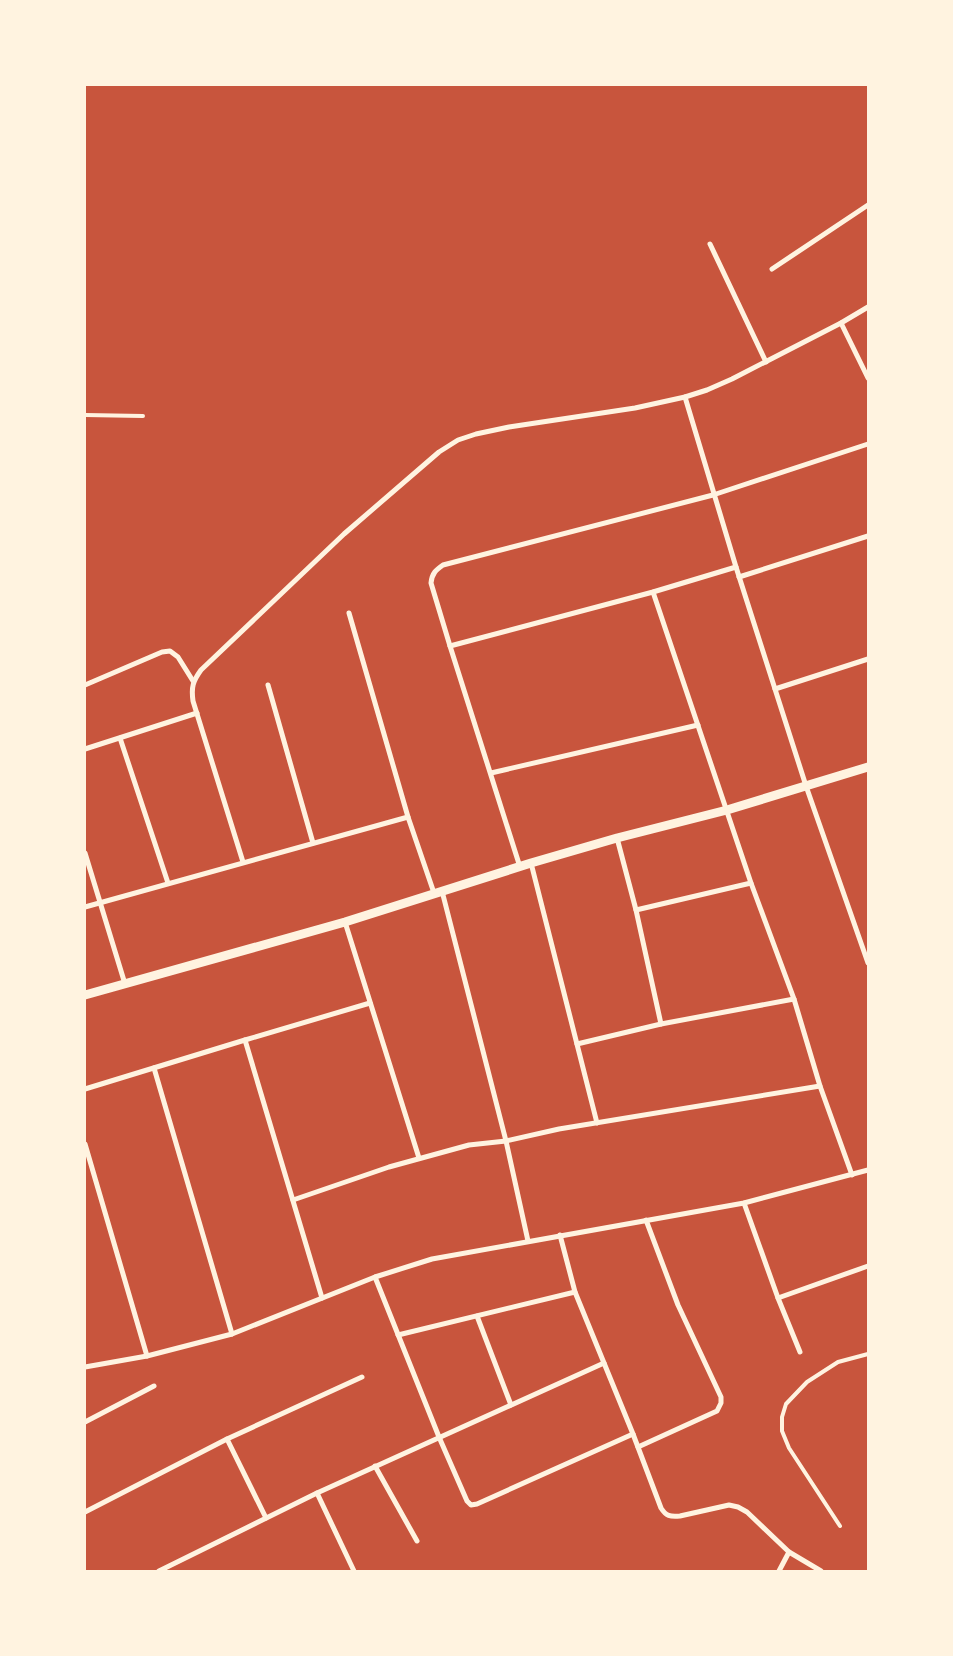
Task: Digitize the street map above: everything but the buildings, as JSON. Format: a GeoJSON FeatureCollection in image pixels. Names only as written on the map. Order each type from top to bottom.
{"type":"FeatureCollection","features":[{"type":"Feature","properties":{"kind":"street"},"geometry":{"type":"LineString","coordinates":[[772,269],[868,205]]}},
{"type":"Feature","properties":{"kind":"street"},"geometry":{"type":"LineString","coordinates":[[710,244],[766,362]]}},
{"type":"Feature","properties":{"kind":"street"},"geometry":{"type":"LineString","coordinates":[[243,862],[197,712],[191,689],[193,681],[201,670],[344,534],[439,452],[458,440],[509,427],[635,408],[685,397],[732,379],[841,323],[868,307]]}},
{"type":"Feature","properties":{"kind":"street"},"geometry":{"type":"LineString","coordinates":[[841,323],[868,378]]}},
{"type":"Feature","properties":{"kind":"street"},"geometry":{"type":"LineString","coordinates":[[685,397],[713,494],[806,786],[868,963]]}},
{"type":"Feature","properties":{"kind":"street"},"geometry":{"type":"LineString","coordinates":[[520,867],[431,583],[432,575],[436,569],[443,564],[713,494],[868,444]]}},
{"type":"Feature","properties":{"kind":"street"},"geometry":{"type":"LineString","coordinates":[[739,577],[868,536]]}},
{"type":"Feature","properties":{"kind":"street"},"geometry":{"type":"LineString","coordinates":[[450,646],[653,592],[736,567]]}},
{"type":"Feature","properties":{"kind":"street"},"geometry":{"type":"LineString","coordinates":[[653,592],[751,883],[794,1000],[820,1086],[852,1175]]}},
{"type":"Feature","properties":{"kind":"street"},"geometry":{"type":"LineString","coordinates":[[350,613],[408,817],[438,892],[506,1141],[528,1241]]}},
{"type":"Feature","properties":{"kind":"street"},"geometry":{"type":"LineString","coordinates":[[85,685],[162,652],[170,651],[178,657],[193,681]]}},
{"type":"Feature","properties":{"kind":"street"},"geometry":{"type":"LineString","coordinates":[[775,689],[868,659]]}},
{"type":"Feature","properties":{"kind":"street"},"geometry":{"type":"LineString","coordinates":[[268,685],[313,843]]}},
{"type":"Feature","properties":{"kind":"street"},"geometry":{"type":"LineString","coordinates":[[85,750],[197,712]]}},
{"type":"Feature","properties":{"kind":"street"},"geometry":{"type":"LineString","coordinates":[[491,773],[698,725]]}},
{"type":"Feature","properties":{"kind":"street"},"geometry":{"type":"LineString","coordinates":[[120,738],[168,883]]}},
{"type":"Feature","properties":{"kind":"street"},"geometry":{"type":"LineString","coordinates":[[85,995],[345,922],[532,863],[617,838],[726,810],[868,767]]}},
{"type":"Feature","properties":{"kind":"street"},"geometry":{"type":"LineString","coordinates":[[85,907],[408,817]]}},
{"type":"Feature","properties":{"kind":"street"},"geometry":{"type":"LineString","coordinates":[[617,838],[636,910],[661,1024]]}},
{"type":"Feature","properties":{"kind":"street"},"geometry":{"type":"LineString","coordinates":[[85,852],[125,984]]}},
{"type":"Feature","properties":{"kind":"street"},"geometry":{"type":"LineString","coordinates":[[532,863],[597,1123]]}},
{"type":"Feature","properties":{"kind":"street"},"geometry":{"type":"LineString","coordinates":[[636,910],[751,883]]}},
{"type":"Feature","properties":{"kind":"street"},"geometry":{"type":"LineString","coordinates":[[345,922],[419,1158]]}},
{"type":"Feature","properties":{"kind":"street"},"geometry":{"type":"LineString","coordinates":[[577,1044],[661,1024],[794,1000]]}},
{"type":"Feature","properties":{"kind":"street"},"geometry":{"type":"LineString","coordinates":[[85,1089],[370,1003]]}},
{"type":"Feature","properties":{"kind":"street"},"geometry":{"type":"LineString","coordinates":[[245,1040],[322,1298]]}},
{"type":"Feature","properties":{"kind":"street"},"geometry":{"type":"LineString","coordinates":[[154,1068],[232,1334]]}},
{"type":"Feature","properties":{"kind":"street"},"geometry":{"type":"LineString","coordinates":[[293,1200],[419,1158],[469,1145],[506,1141],[559,1129],[820,1086]]}},
{"type":"Feature","properties":{"kind":"street"},"geometry":{"type":"LineString","coordinates":[[85,1144],[147,1356]]}},
{"type":"Feature","properties":{"kind":"street"},"geometry":{"type":"LineString","coordinates":[[85,1367],[147,1356],[232,1334],[375,1276],[432,1259],[744,1203],[868,1170]]}},
{"type":"Feature","properties":{"kind":"street"},"geometry":{"type":"LineString","coordinates":[[744,1203],[778,1298],[800,1352]]}},
{"type":"Feature","properties":{"kind":"street"},"geometry":{"type":"LineString","coordinates":[[638,1447],[717,1411],[721,1404],[721,1397],[678,1305],[646,1220]]}},
{"type":"Feature","properties":{"kind":"street"},"geometry":{"type":"LineString","coordinates":[[560,1235],[575,1292],[661,1508],[666,1515],[680,1516],[728,1505],[738,1507],[747,1512],[789,1552],[821,1571]]}},
{"type":"Feature","properties":{"kind":"street"},"geometry":{"type":"LineString","coordinates":[[778,1298],[868,1266]]}},
{"type":"Feature","properties":{"kind":"street"},"geometry":{"type":"LineString","coordinates":[[375,1276],[439,1437],[467,1502],[471,1505],[633,1434]]}},
{"type":"Feature","properties":{"kind":"street"},"geometry":{"type":"LineString","coordinates":[[398,1335],[575,1292]]}},
{"type":"Feature","properties":{"kind":"street"},"geometry":{"type":"LineString","coordinates":[[477,1316],[511,1405]]}},
{"type":"Feature","properties":{"kind":"street"},"geometry":{"type":"LineString","coordinates":[[159,1571],[317,1493],[604,1363]]}},
{"type":"Feature","properties":{"kind":"street"},"geometry":{"type":"LineString","coordinates":[[85,1512],[227,1439],[362,1377]]}},
{"type":"Feature","properties":{"kind":"street"},"geometry":{"type":"LineString","coordinates":[[85,1422],[154,1386]]}},
{"type":"Feature","properties":{"kind":"street"},"geometry":{"type":"LineString","coordinates":[[227,1439],[266,1518]]}},
{"type":"Feature","properties":{"kind":"street"},"geometry":{"type":"LineString","coordinates":[[375,1466],[417,1541]]}},
{"type":"Feature","properties":{"kind":"street"},"geometry":{"type":"LineString","coordinates":[[317,1493],[354,1571]]}},
{"type":"Feature","properties":{"kind":"street"},"geometry":{"type":"LineString","coordinates":[[779,1571],[789,1552]]}},
{"type":"Feature","properties":{"kind":"street"},"geometry":{"type":"LineString","coordinates":[[171,1564],[175,1571]]}},
{"type":"Feature","properties":{"kind":"lane"},"geometry":{"type":"LineString","coordinates":[[85,415],[143,416]]}},
{"type":"Feature","properties":{"kind":"lane"},"geometry":{"type":"LineString","coordinates":[[840,1526],[789,1448],[782,1432],[782,1417],[786,1404],[807,1382],[838,1362],[868,1354]]}}]}
